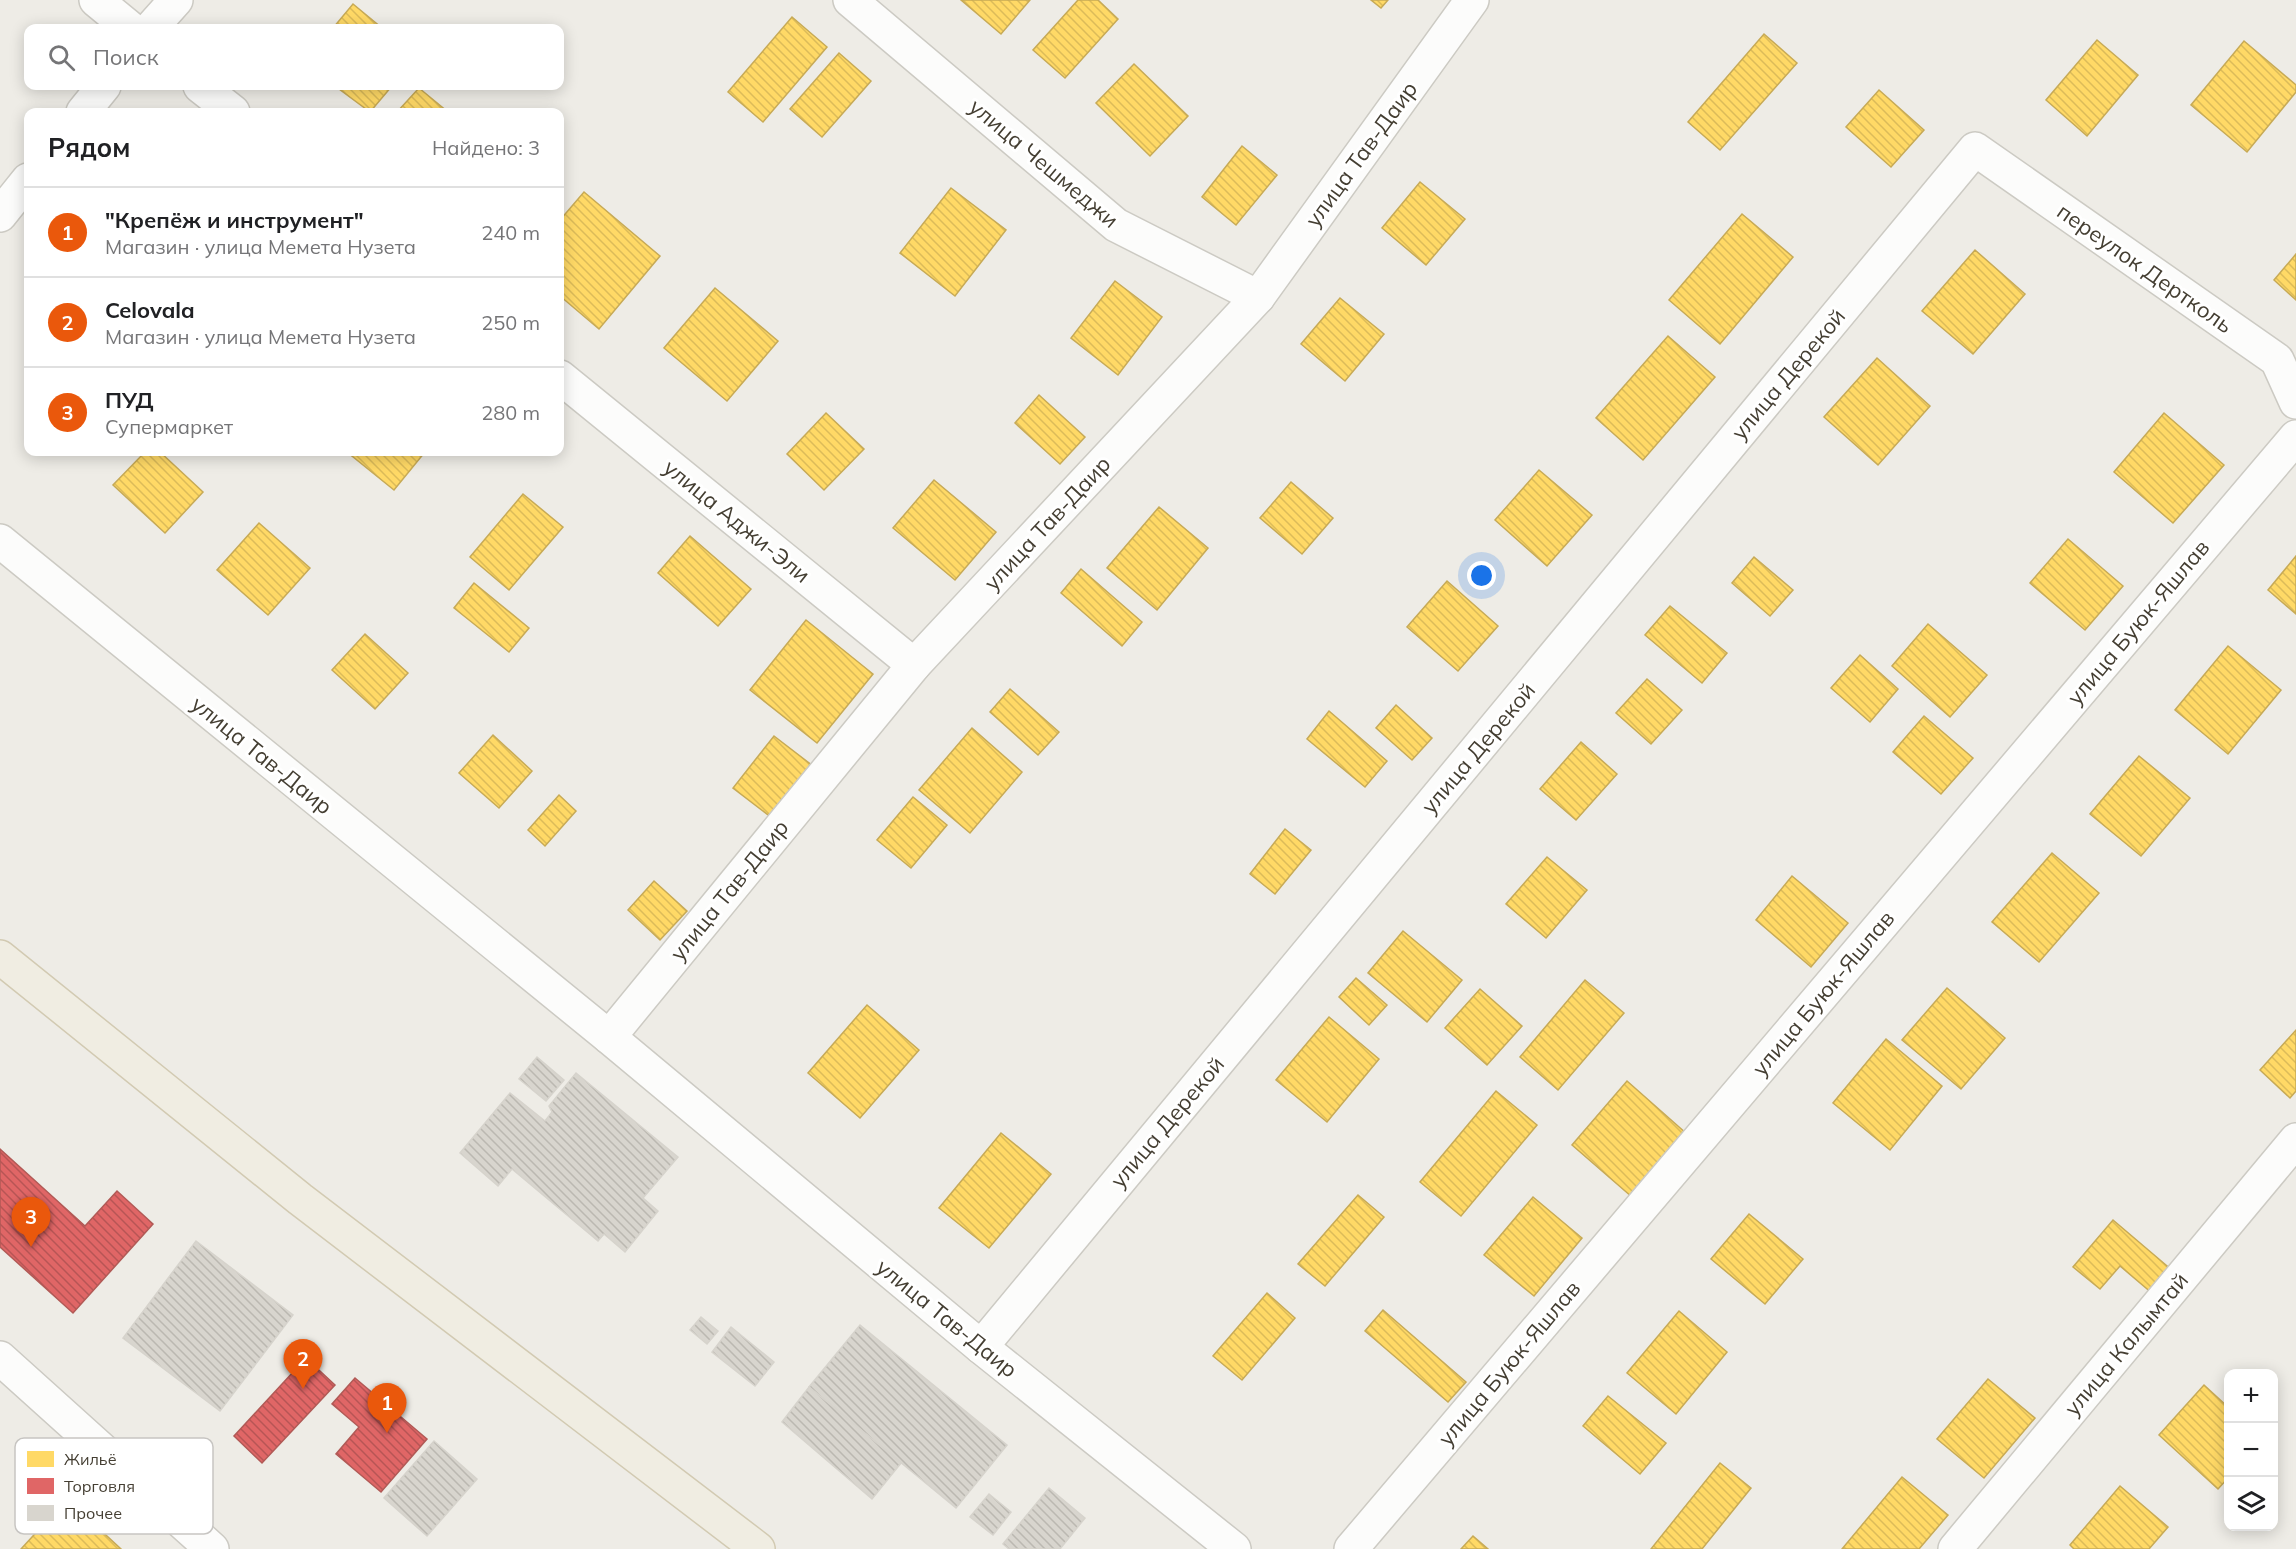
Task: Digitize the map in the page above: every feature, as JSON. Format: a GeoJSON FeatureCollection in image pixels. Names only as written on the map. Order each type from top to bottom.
{"type":"FeatureCollection","features":[{"type":"Feature","properties":{"kind":"main road"},"geometry":{"type":"LineString","coordinates":[[0,957],[300,1198],[758,1549]]}},
{"type":"Feature","properties":{"kind":"street"},"geometry":{"type":"LineString","coordinates":[[96,0],[125,24]]}},
{"type":"Feature","properties":{"kind":"street"},"geometry":{"type":"LineString","coordinates":[[155,24],[176,0]]}},
{"type":"Feature","properties":{"kind":"street","name":"улица Чешмеджи"},"geometry":{"type":"LineString","coordinates":[[850,0],[1116,225],[1258,297]]}},
{"type":"Feature","properties":{"kind":"street","name":"улица Тав-Даир"},"geometry":{"type":"LineString","coordinates":[[609,1037],[914,665],[1258,297],[1472,0]]}},
{"type":"Feature","properties":{"kind":"street"},"geometry":{"type":"LineString","coordinates":[[86,108],[101,90]]}},
{"type":"Feature","properties":{"kind":"street"},"geometry":{"type":"LineString","coordinates":[[205,90],[228,108]]}},
{"type":"Feature","properties":{"kind":"street","name":"переулок Дертколь"},"geometry":{"type":"LineString","coordinates":[[1975,149],[2277,360],[2296,402]]}},
{"type":"Feature","properties":{"kind":"street","name":"улица Дерекой"},"geometry":{"type":"LineString","coordinates":[[981,1347],[1975,149]]}},
{"type":"Feature","properties":{"kind":"street"},"geometry":{"type":"LineString","coordinates":[[0,215],[24,185]]}},
{"type":"Feature","properties":{"kind":"street","name":"улица Аджи-Эли"},"geometry":{"type":"LineString","coordinates":[[564,380],[914,665]]}},
{"type":"Feature","properties":{"kind":"street","name":"улица Буюк-Яшлав"},"geometry":{"type":"LineString","coordinates":[[1351,1549],[2296,437]]}},
{"type":"Feature","properties":{"kind":"street","name":"улица Тав-Даир"},"geometry":{"type":"LineString","coordinates":[[0,541],[609,1037],[981,1347],[1234,1549]]}},
{"type":"Feature","properties":{"kind":"street","name":"улица Калымтай"},"geometry":{"type":"LineString","coordinates":[[1955,1549],[2296,1140]]}},
{"type":"Feature","properties":{"kind":"street"},"geometry":{"type":"LineString","coordinates":[[0,1358],[89,1438]]}},
{"type":"Feature","properties":{"kind":"street"},"geometry":{"type":"LineString","coordinates":[[195,1534],[212,1549]]}},
{"type":"Feature","properties":{"kind":"building: Жильё"},"geometry":{"type":"Polygon","coordinates":[[[961,0],[1030,0],[1001,34],[961,0]]]}},
{"type":"Feature","properties":{"kind":"building: Жильё"},"geometry":{"type":"Polygon","coordinates":[[[1078,0],[1098,0],[1118,19],[1065,78],[1033,50],[1078,0]]]}},
{"type":"Feature","properties":{"kind":"building: Жильё"},"geometry":{"type":"Polygon","coordinates":[[[1371,0],[1388,0],[1381,8],[1371,0]]]}},
{"type":"Feature","properties":{"kind":"building: Жильё"},"geometry":{"type":"Polygon","coordinates":[[[353,4],[377,24],[336,24],[353,4]]]}},
{"type":"Feature","properties":{"kind":"building: Жильё"},"geometry":{"type":"Polygon","coordinates":[[[792,17],[827,47],[763,122],[728,92],[792,17]]]}},
{"type":"Feature","properties":{"kind":"building: Жильё"},"geometry":{"type":"Polygon","coordinates":[[[1764,34],[1797,63],[1720,150],[1688,122],[1764,34]]]}},
{"type":"Feature","properties":{"kind":"building: Жильё"},"geometry":{"type":"Polygon","coordinates":[[[2097,40],[2138,75],[2087,136],[2046,100],[2097,40]]]}},
{"type":"Feature","properties":{"kind":"building: Жильё"},"geometry":{"type":"Polygon","coordinates":[[[2244,41],[2296,85],[2296,92],[2247,152],[2191,105],[2244,41]]]}},
{"type":"Feature","properties":{"kind":"building: Жильё"},"geometry":{"type":"Polygon","coordinates":[[[839,53],[871,81],[822,137],[790,109],[839,53]]]}},
{"type":"Feature","properties":{"kind":"building: Жильё"},"geometry":{"type":"Polygon","coordinates":[[[1134,64],[1188,116],[1150,156],[1096,103],[1134,64]]]}},
{"type":"Feature","properties":{"kind":"building: Жильё"},"geometry":{"type":"Polygon","coordinates":[[[340,90],[389,90],[373,108],[365,108],[340,90]]]}},
{"type":"Feature","properties":{"kind":"building: Жильё"},"geometry":{"type":"Polygon","coordinates":[[[417,90],[421,90],[443,108],[401,108],[417,90]]]}},
{"type":"Feature","properties":{"kind":"building: Жильё"},"geometry":{"type":"Polygon","coordinates":[[[1879,90],[1924,130],[1891,167],[1846,127],[1879,90]]]}},
{"type":"Feature","properties":{"kind":"building: Жильё"},"geometry":{"type":"Polygon","coordinates":[[[1242,146],[1277,175],[1236,225],[1202,197],[1242,146]]]}},
{"type":"Feature","properties":{"kind":"building: Жильё"},"geometry":{"type":"Polygon","coordinates":[[[1420,182],[1465,219],[1426,265],[1382,228],[1420,182]]]}},
{"type":"Feature","properties":{"kind":"building: Жильё"},"geometry":{"type":"Polygon","coordinates":[[[951,188],[1006,230],[955,296],[900,253],[951,188]]]}},
{"type":"Feature","properties":{"kind":"building: Жильё"},"geometry":{"type":"Polygon","coordinates":[[[584,192],[660,256],[599,329],[564,299],[564,215],[584,192]]]}},
{"type":"Feature","properties":{"kind":"building: Жильё"},"geometry":{"type":"Polygon","coordinates":[[[1742,214],[1793,257],[1720,344],[1669,300],[1742,214]]]}},
{"type":"Feature","properties":{"kind":"building: Жильё"},"geometry":{"type":"Polygon","coordinates":[[[1975,250],[2025,294],[1973,354],[1922,311],[1975,250]]]}},
{"type":"Feature","properties":{"kind":"building: Жильё"},"geometry":{"type":"Polygon","coordinates":[[[2296,254],[2296,300],[2274,280],[2296,254]]]}},
{"type":"Feature","properties":{"kind":"building: Жильё"},"geometry":{"type":"Polygon","coordinates":[[[1115,281],[1162,317],[1118,375],[1071,338],[1115,281]]]}},
{"type":"Feature","properties":{"kind":"building: Жильё"},"geometry":{"type":"Polygon","coordinates":[[[715,288],[778,341],[727,401],[664,348],[715,288]]]}},
{"type":"Feature","properties":{"kind":"building: Жильё"},"geometry":{"type":"Polygon","coordinates":[[[1340,298],[1384,334],[1345,381],[1301,344],[1340,298]]]}},
{"type":"Feature","properties":{"kind":"building: Жильё"},"geometry":{"type":"Polygon","coordinates":[[[1668,336],[1715,377],[1643,460],[1596,418],[1668,336]]]}},
{"type":"Feature","properties":{"kind":"building: Жильё"},"geometry":{"type":"Polygon","coordinates":[[[1877,358],[1930,406],[1878,465],[1824,417],[1877,358]]]}},
{"type":"Feature","properties":{"kind":"building: Жильё"},"geometry":{"type":"Polygon","coordinates":[[[1039,395],[1085,437],[1060,464],[1015,423],[1039,395]]]}},
{"type":"Feature","properties":{"kind":"building: Жильё"},"geometry":{"type":"Polygon","coordinates":[[[826,413],[864,449],[824,490],[787,454],[826,413]]]}},
{"type":"Feature","properties":{"kind":"building: Жильё"},"geometry":{"type":"Polygon","coordinates":[[[2164,413],[2224,465],[2173,523],[2114,472],[2164,413]]]}},
{"type":"Feature","properties":{"kind":"building: Жильё"},"geometry":{"type":"Polygon","coordinates":[[[141,456],[164,456],[203,492],[165,533],[113,485],[141,456]]]}},
{"type":"Feature","properties":{"kind":"building: Жильё"},"geometry":{"type":"Polygon","coordinates":[[[352,456],[422,456],[394,490],[352,456]]]}},
{"type":"Feature","properties":{"kind":"building: Жильё"},"geometry":{"type":"Polygon","coordinates":[[[1539,470],[1592,515],[1547,566],[1495,520],[1539,470]]]}},
{"type":"Feature","properties":{"kind":"building: Жильё"},"geometry":{"type":"Polygon","coordinates":[[[934,480],[996,532],[955,580],[893,528],[934,480]]]}},
{"type":"Feature","properties":{"kind":"building: Жильё"},"geometry":{"type":"Polygon","coordinates":[[[1291,482],[1333,518],[1302,554],[1260,518],[1291,482]]]}},
{"type":"Feature","properties":{"kind":"building: Жильё"},"geometry":{"type":"Polygon","coordinates":[[[523,494],[563,527],[509,590],[470,557],[523,494]]]}},
{"type":"Feature","properties":{"kind":"building: Жильё"},"geometry":{"type":"Polygon","coordinates":[[[1159,507],[1208,548],[1157,610],[1107,568],[1159,507]]]}},
{"type":"Feature","properties":{"kind":"building: Жильё"},"geometry":{"type":"Polygon","coordinates":[[[259,523],[310,568],[268,615],[217,570],[259,523]]]}},
{"type":"Feature","properties":{"kind":"building: Жильё"},"geometry":{"type":"Polygon","coordinates":[[[690,536],[751,589],[718,626],[658,573],[690,536]]]}},
{"type":"Feature","properties":{"kind":"building: Жильё"},"geometry":{"type":"Polygon","coordinates":[[[2068,539],[2123,586],[2085,630],[2030,583],[2068,539]]]}},
{"type":"Feature","properties":{"kind":"building: Жильё"},"geometry":{"type":"Polygon","coordinates":[[[2296,556],[2296,614],[2268,590],[2296,556]]]}},
{"type":"Feature","properties":{"kind":"building: Жильё"},"geometry":{"type":"Polygon","coordinates":[[[1754,557],[1793,590],[1770,616],[1732,583],[1754,557]]]}},
{"type":"Feature","properties":{"kind":"building: Жильё"},"geometry":{"type":"Polygon","coordinates":[[[1081,569],[1142,622],[1122,646],[1061,593],[1081,569]]]}},
{"type":"Feature","properties":{"kind":"building: Жильё"},"geometry":{"type":"Polygon","coordinates":[[[1447,581],[1498,626],[1458,671],[1407,627],[1447,581]]]}},
{"type":"Feature","properties":{"kind":"building: Жильё"},"geometry":{"type":"Polygon","coordinates":[[[474,583],[529,628],[509,652],[454,608],[474,583]]]}},
{"type":"Feature","properties":{"kind":"building: Жильё"},"geometry":{"type":"Polygon","coordinates":[[[1670,606],[1727,653],[1702,683],[1645,635],[1670,606]]]}},
{"type":"Feature","properties":{"kind":"building: Жильё"},"geometry":{"type":"Polygon","coordinates":[[[806,620],[873,674],[817,743],[750,690],[806,620]]]}},
{"type":"Feature","properties":{"kind":"building: Жильё"},"geometry":{"type":"Polygon","coordinates":[[[1928,624],[1987,675],[1950,717],[1892,666],[1928,624]]]}},
{"type":"Feature","properties":{"kind":"building: Жильё"},"geometry":{"type":"Polygon","coordinates":[[[365,634],[408,673],[375,709],[332,670],[365,634]]]}},
{"type":"Feature","properties":{"kind":"building: Жильё"},"geometry":{"type":"Polygon","coordinates":[[[2228,646],[2281,690],[2228,754],[2175,710],[2228,646]]]}},
{"type":"Feature","properties":{"kind":"building: Жильё"},"geometry":{"type":"Polygon","coordinates":[[[1860,655],[1898,689],[1870,722],[1831,688],[1860,655]]]}},
{"type":"Feature","properties":{"kind":"building: Жильё"},"geometry":{"type":"Polygon","coordinates":[[[1647,679],[1682,710],[1651,744],[1616,713],[1647,679]]]}},
{"type":"Feature","properties":{"kind":"building: Жильё"},"geometry":{"type":"Polygon","coordinates":[[[1010,689],[1059,732],[1038,755],[990,712],[1010,689]]]}},
{"type":"Feature","properties":{"kind":"building: Жильё"},"geometry":{"type":"Polygon","coordinates":[[[1396,705],[1432,738],[1412,760],[1376,728],[1396,705]]]}},
{"type":"Feature","properties":{"kind":"building: Жильё"},"geometry":{"type":"Polygon","coordinates":[[[1329,711],[1387,761],[1365,787],[1307,739],[1329,711]]]}},
{"type":"Feature","properties":{"kind":"building: Жильё"},"geometry":{"type":"Polygon","coordinates":[[[1924,716],[1973,758],[1941,794],[1893,752],[1924,716]]]}},
{"type":"Feature","properties":{"kind":"building: Жильё"},"geometry":{"type":"Polygon","coordinates":[[[972,728],[1022,772],[970,833],[919,790],[972,728]]]}},
{"type":"Feature","properties":{"kind":"building: Жильё"},"geometry":{"type":"Polygon","coordinates":[[[493,735],[532,771],[499,808],[459,773],[493,735]]]}},
{"type":"Feature","properties":{"kind":"building: Жильё"},"geometry":{"type":"Polygon","coordinates":[[[774,736],[813,766],[772,818],[733,788],[774,736]]]}},
{"type":"Feature","properties":{"kind":"building: Жильё"},"geometry":{"type":"Polygon","coordinates":[[[1581,742],[1617,774],[1576,820],[1540,789],[1581,742]]]}},
{"type":"Feature","properties":{"kind":"building: Жильё"},"geometry":{"type":"Polygon","coordinates":[[[2139,756],[2190,798],[2141,856],[2090,814],[2139,756]]]}},
{"type":"Feature","properties":{"kind":"building: Жильё"},"geometry":{"type":"Polygon","coordinates":[[[559,795],[576,811],[545,846],[528,830],[559,795]]]}},
{"type":"Feature","properties":{"kind":"building: Жильё"},"geometry":{"type":"Polygon","coordinates":[[[913,797],[947,825],[911,868],[877,840],[913,797]]]}},
{"type":"Feature","properties":{"kind":"building: Жильё"},"geometry":{"type":"Polygon","coordinates":[[[1285,829],[1311,850],[1275,894],[1250,874],[1285,829]]]}},
{"type":"Feature","properties":{"kind":"building: Жильё"},"geometry":{"type":"Polygon","coordinates":[[[2052,853],[2099,893],[2039,962],[1992,922],[2052,853]]]}},
{"type":"Feature","properties":{"kind":"building: Жильё"},"geometry":{"type":"Polygon","coordinates":[[[1547,857],[1587,890],[1546,938],[1506,904],[1547,857]]]}},
{"type":"Feature","properties":{"kind":"building: Жильё"},"geometry":{"type":"Polygon","coordinates":[[[1792,876],[1848,923],[1811,967],[1756,920],[1792,876]]]}},
{"type":"Feature","properties":{"kind":"building: Жильё"},"geometry":{"type":"Polygon","coordinates":[[[654,881],[687,911],[660,940],[628,910],[654,881]]]}},
{"type":"Feature","properties":{"kind":"building: Жильё"},"geometry":{"type":"Polygon","coordinates":[[[1403,931],[1462,980],[1427,1022],[1368,973],[1403,931]]]}},
{"type":"Feature","properties":{"kind":"building: Жильё"},"geometry":{"type":"Polygon","coordinates":[[[1356,978],[1387,1005],[1369,1025],[1339,997],[1356,978]]]}},
{"type":"Feature","properties":{"kind":"building: Жильё"},"geometry":{"type":"Polygon","coordinates":[[[1585,980],[1624,1013],[1558,1090],[1520,1057],[1585,980]]]}},
{"type":"Feature","properties":{"kind":"building: Жильё"},"geometry":{"type":"Polygon","coordinates":[[[1947,988],[2005,1038],[1961,1089],[1902,1040],[1947,988]]]}},
{"type":"Feature","properties":{"kind":"building: Жильё"},"geometry":{"type":"Polygon","coordinates":[[[1480,989],[1522,1026],[1487,1065],[1445,1028],[1480,989]]]}},
{"type":"Feature","properties":{"kind":"building: Жильё"},"geometry":{"type":"Polygon","coordinates":[[[867,1005],[919,1050],[860,1118],[808,1073],[867,1005]]]}},
{"type":"Feature","properties":{"kind":"building: Жильё"},"geometry":{"type":"Polygon","coordinates":[[[1329,1017],[1379,1059],[1327,1122],[1276,1080],[1329,1017]]]}},
{"type":"Feature","properties":{"kind":"building: Жильё"},"geometry":{"type":"Polygon","coordinates":[[[2296,1030],[2296,1091],[2290,1098],[2260,1070],[2296,1030]]]}},
{"type":"Feature","properties":{"kind":"building: Жильё"},"geometry":{"type":"Polygon","coordinates":[[[1886,1039],[1942,1086],[1890,1150],[1833,1103],[1886,1039]]]}},
{"type":"Feature","properties":{"kind":"building: Жильё"},"geometry":{"type":"Polygon","coordinates":[[[1627,1081],[1687,1134],[1632,1197],[1572,1145],[1627,1081]]]}},
{"type":"Feature","properties":{"kind":"building: Жильё"},"geometry":{"type":"Polygon","coordinates":[[[1496,1091],[1537,1125],[1461,1216],[1420,1182],[1496,1091]]]}},
{"type":"Feature","properties":{"kind":"building: Жильё"},"geometry":{"type":"Polygon","coordinates":[[[1001,1133],[1051,1174],[989,1248],[939,1208],[1001,1133]]]}},
{"type":"Feature","properties":{"kind":"building: Жильё"},"geometry":{"type":"Polygon","coordinates":[[[1358,1195],[1384,1217],[1325,1286],[1298,1264],[1358,1195]]]}},
{"type":"Feature","properties":{"kind":"building: Жильё"},"geometry":{"type":"Polygon","coordinates":[[[1533,1197],[1582,1238],[1534,1296],[1484,1255],[1533,1197]]]}},
{"type":"Feature","properties":{"kind":"building: Жильё"},"geometry":{"type":"Polygon","coordinates":[[[1749,1214],[1803,1259],[1765,1304],[1711,1259],[1749,1214]]]}},
{"type":"Feature","properties":{"kind":"building: Жильё"},"geometry":{"type":"Polygon","coordinates":[[[2113,1220],[2173,1271],[2153,1294],[2120,1266],[2100,1289],[2073,1267],[2113,1220]]]}},
{"type":"Feature","properties":{"kind":"building: Жильё"},"geometry":{"type":"Polygon","coordinates":[[[1267,1293],[1295,1318],[1242,1380],[1213,1356],[1267,1293]]]}},
{"type":"Feature","properties":{"kind":"building: Жильё"},"geometry":{"type":"Polygon","coordinates":[[[1383,1310],[1466,1382],[1448,1402],[1365,1331],[1383,1310]]]}},
{"type":"Feature","properties":{"kind":"building: Жильё"},"geometry":{"type":"Polygon","coordinates":[[[1679,1311],[1727,1352],[1676,1414],[1627,1373],[1679,1311]]]}},
{"type":"Feature","properties":{"kind":"building: Жильё"},"geometry":{"type":"Polygon","coordinates":[[[1988,1379],[2035,1418],[1984,1478],[1937,1439],[1988,1379]]]}},
{"type":"Feature","properties":{"kind":"building: Жильё"},"geometry":{"type":"Polygon","coordinates":[[[2204,1385],[2224,1403],[2224,1482],[2218,1489],[2159,1435],[2204,1385]]]}},
{"type":"Feature","properties":{"kind":"building: Жильё"},"geometry":{"type":"Polygon","coordinates":[[[1608,1396],[1666,1443],[1640,1474],[1583,1426],[1608,1396]]]}},
{"type":"Feature","properties":{"kind":"building: Жильё"},"geometry":{"type":"Polygon","coordinates":[[[1720,1463],[1751,1488],[1702,1549],[1651,1549],[1720,1463]]]}},
{"type":"Feature","properties":{"kind":"building: Жильё"},"geometry":{"type":"Polygon","coordinates":[[[1902,1477],[1948,1515],[1919,1549],[1842,1549],[1902,1477]]]}},
{"type":"Feature","properties":{"kind":"building: Жильё"},"geometry":{"type":"Polygon","coordinates":[[[2120,1486],[2168,1527],[2149,1549],[2074,1549],[2070,1545],[2120,1486]]]}},
{"type":"Feature","properties":{"kind":"building: Жильё"},"geometry":{"type":"Polygon","coordinates":[[[35,1534],[105,1534],[121,1549],[21,1549],[35,1534]]]}},
{"type":"Feature","properties":{"kind":"building: Жильё"},"geometry":{"type":"Polygon","coordinates":[[[1473,1536],[1488,1549],[1461,1549],[1473,1536]]]}},
{"type":"Feature","properties":{"kind":"building: Торговля"},"geometry":{"type":"Polygon","coordinates":[[[0,1149],[85,1226],[117,1191],[153,1224],[73,1313],[0,1247],[0,1149]]]}},
{"type":"Feature","properties":{"kind":"building: Торговля"},"geometry":{"type":"Polygon","coordinates":[[[306,1358],[335,1385],[262,1463],[234,1436],[306,1358]]]}},
{"type":"Feature","properties":{"kind":"building: Торговля"},"geometry":{"type":"Polygon","coordinates":[[[355,1378],[427,1439],[381,1492],[336,1454],[359,1427],[332,1404],[355,1378]]]}},
{"type":"Feature","properties":{"kind":"building: Прочее"},"geometry":{"type":"Polygon","coordinates":[[[537,1057],[564,1080],[546,1101],[519,1079],[537,1057]]]}},
{"type":"Feature","properties":{"kind":"building: Прочее"},"geometry":{"type":"Polygon","coordinates":[[[576,1073],[678,1157],[643,1198],[658,1211],[625,1252],[604,1234],[598,1241],[512,1169],[498,1186],[460,1153],[510,1093],[545,1121],[552,1112],[549,1106],[576,1073]]]}},
{"type":"Feature","properties":{"kind":"building: Прочее"},"geometry":{"type":"Polygon","coordinates":[[[196,1241],[293,1315],[220,1411],[123,1338],[196,1241]]]}},
{"type":"Feature","properties":{"kind":"building: Прочее"},"geometry":{"type":"Polygon","coordinates":[[[701,1317],[718,1331],[707,1344],[690,1330],[701,1317]]]}},
{"type":"Feature","properties":{"kind":"building: Прочее"},"geometry":{"type":"Polygon","coordinates":[[[860,1325],[1007,1445],[956,1508],[809,1387],[860,1325]]]}},
{"type":"Feature","properties":{"kind":"building: Прочее"},"geometry":{"type":"Polygon","coordinates":[[[731,1327],[774,1362],[755,1386],[712,1352],[731,1327]]]}},
{"type":"Feature","properties":{"kind":"building: Прочее"},"geometry":{"type":"Polygon","coordinates":[[[809,1387],[901,1463],[872,1499],[782,1422],[809,1387]]]}},
{"type":"Feature","properties":{"kind":"building: Прочее"},"geometry":{"type":"Polygon","coordinates":[[[434,1441],[477,1479],[427,1536],[384,1498],[434,1441]]]}},
{"type":"Feature","properties":{"kind":"building: Прочее"},"geometry":{"type":"Polygon","coordinates":[[[1049,1488],[1085,1518],[1060,1549],[1009,1549],[1003,1544],[1049,1488]]]}},
{"type":"Feature","properties":{"kind":"building: Прочее"},"geometry":{"type":"Polygon","coordinates":[[[989,1494],[1011,1512],[993,1535],[970,1517],[989,1494]]]}},
{"type":"Feature","properties":{"kind":"place","name":"ПУД"},"geometry":{"type":"Point","coordinates":[31,1247]}},
{"type":"Feature","properties":{"kind":"place","name":"Celovala"},"geometry":{"type":"Point","coordinates":[303,1389]}},
{"type":"Feature","properties":{"kind":"place","name":"\"Крепёж и инструмент\""},"geometry":{"type":"Point","coordinates":[387,1433]}}]}
